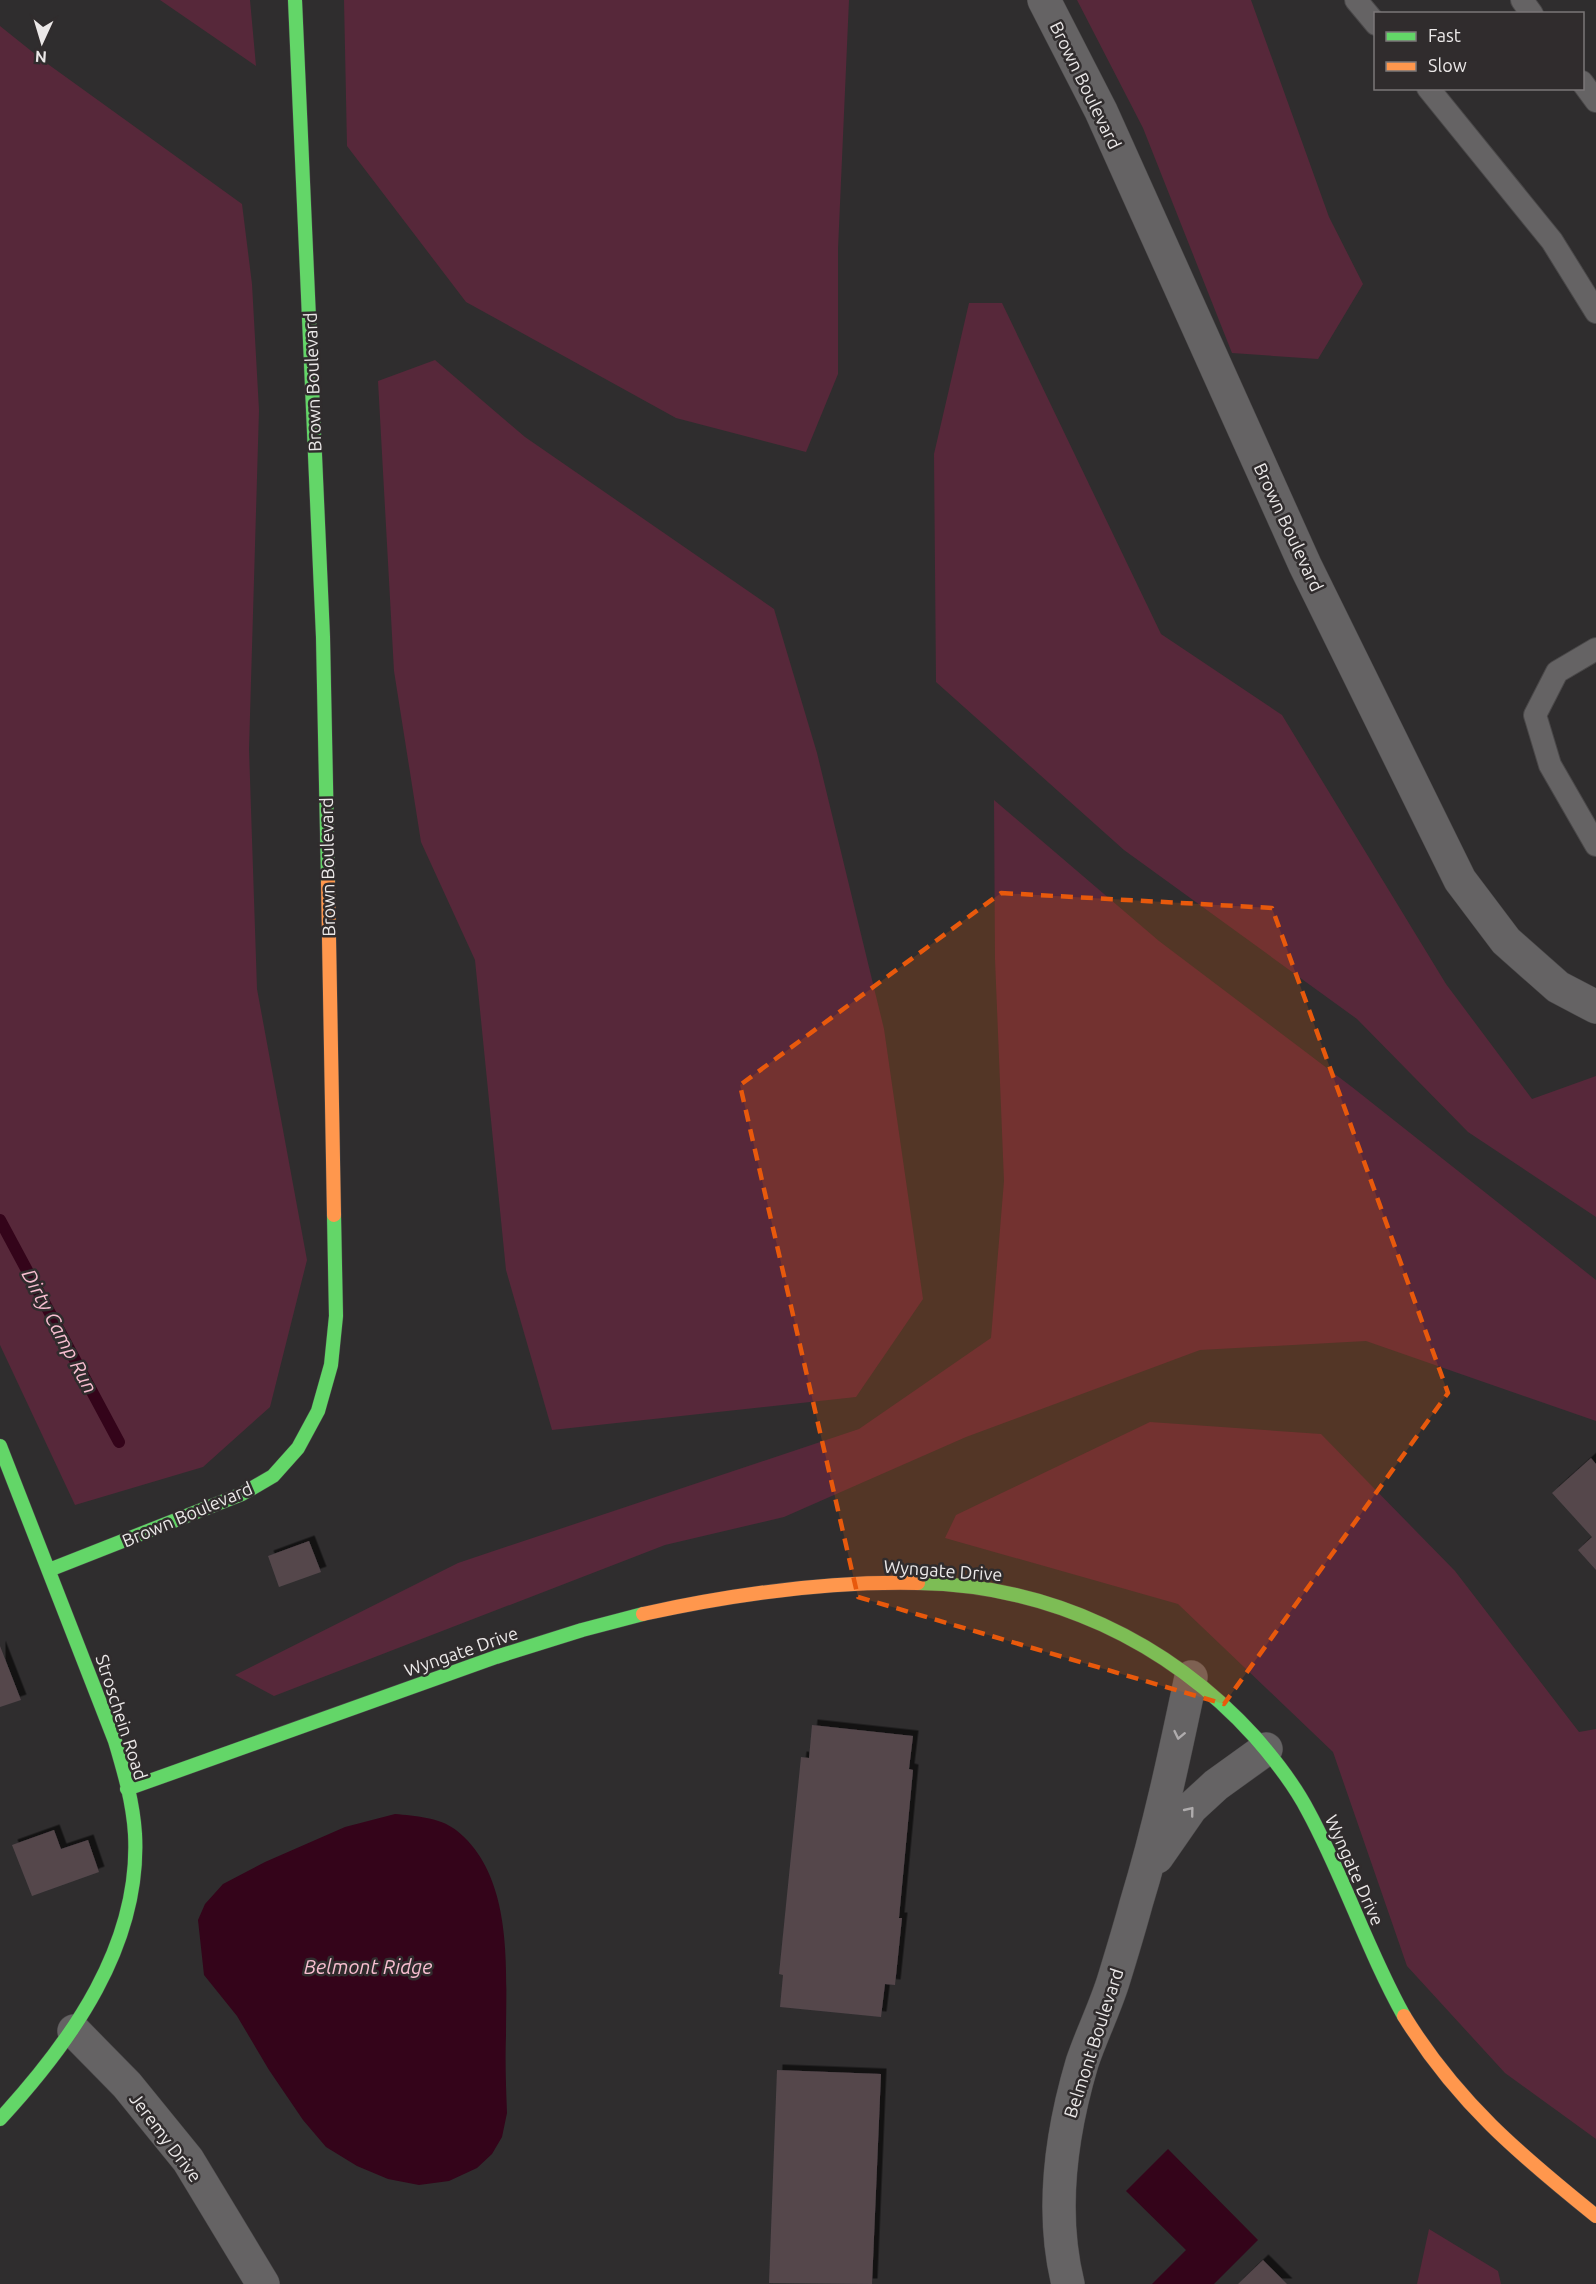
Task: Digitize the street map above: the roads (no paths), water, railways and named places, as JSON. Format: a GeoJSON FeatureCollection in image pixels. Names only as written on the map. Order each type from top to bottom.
{"type":"FeatureCollection","features":[{"type":"Feature","properties":{"kind":"street","name":"Brown Boulevard"},"geometry":{"type":"LineString","coordinates":[[50,1570],[242,1494],[273,1476],[298,1448],[318,1410],[331,1365],[336,1316],[322,637],[295,0]]}},
{"type":"Feature","properties":{"kind":"street","name":"Brown Boulevard"},"geometry":{"type":"LineString","coordinates":[[1044,0],[1101,111],[1305,565],[1460,880],[1506,941],[1558,987],[1596,1007]]}},
{"type":"Feature","properties":{"kind":"street","name":"Stroschein Road"},"geometry":{"type":"LineString","coordinates":[[0,1446],[101,1701],[127,1789],[135,1831],[130,1896],[120,1935],[103,1980],[74,2031],[35,2083],[0,2119]]}},
{"type":"Feature","properties":{"kind":"street","name":"Wyngate Drive"},"geometry":{"type":"LineString","coordinates":[[127,1789],[530,1646],[649,1613],[795,1588],[855,1583],[922,1583],[993,1589],[1052,1604],[1112,1628],[1176,1665],[1226,1709],[1266,1749],[1307,1807],[1368,1944],[1403,2014],[1440,2073],[1485,2123],[1596,2216]]}},
{"type":"Feature","properties":{"kind":"street","name":"Belmont Boulevard"},"geometry":{"type":"LineString","coordinates":[[1068,2284],[1062,2250],[1060,2213],[1063,2142],[1083,2063],[1113,1982],[1145,1876],[1167,1790],[1191,1677]]}},
{"type":"Feature","properties":{"kind":"street","name":"Belmont Boulevard"},"geometry":{"type":"LineString","coordinates":[[1145,1876],[1191,1808],[1216,1785],[1266,1749]]}},
{"type":"Feature","properties":{"kind":"street","name":"Jeremy Drive"},"geometry":{"type":"LineString","coordinates":[[74,2031],[127,2085],[188,2160],[263,2284]]}},
{"type":"Feature","properties":{"kind":"lane"},"geometry":{"type":"LineString","coordinates":[[1356,0],[1374,22]]}},
{"type":"Feature","properties":{"kind":"lane"},"geometry":{"type":"LineString","coordinates":[[1584,85],[1596,101]]}},
{"type":"Feature","properties":{"kind":"lane"},"geometry":{"type":"LineString","coordinates":[[1430,90],[1552,241],[1596,312]]}},
{"type":"Feature","properties":{"kind":"lane"},"geometry":{"type":"LineString","coordinates":[[1596,649],[1557,672],[1535,715],[1550,765],[1596,845]]}},
{"type":"Feature","properties":{"kind":"water","name":"Belmont Ridge"},"geometry":{"type":"Polygon","coordinates":[[[395,1814],[442,1822],[456,1830],[475,1849],[488,1872],[497,1897],[503,1925],[505,1953],[507,2113],[502,2137],[492,2154],[477,2168],[449,2181],[419,2185],[388,2179],[357,2166],[326,2147],[303,2120],[269,2070],[237,2016],[204,1975],[198,1920],[205,1904],[223,1884],[265,1862],[345,1827],[395,1814]]]}},
{"type":"Feature","properties":{"kind":"water"},"geometry":{"type":"Polygon","coordinates":[[[1168,2149],[1258,2240],[1214,2284],[1152,2284],[1186,2250],[1126,2191],[1168,2149]]]}},
{"type":"Feature","properties":{"kind":"waterway","name":"Dirty Camp Run"},"geometry":{"type":"LineString","coordinates":[[0,1220],[119,1442]]}}]}
